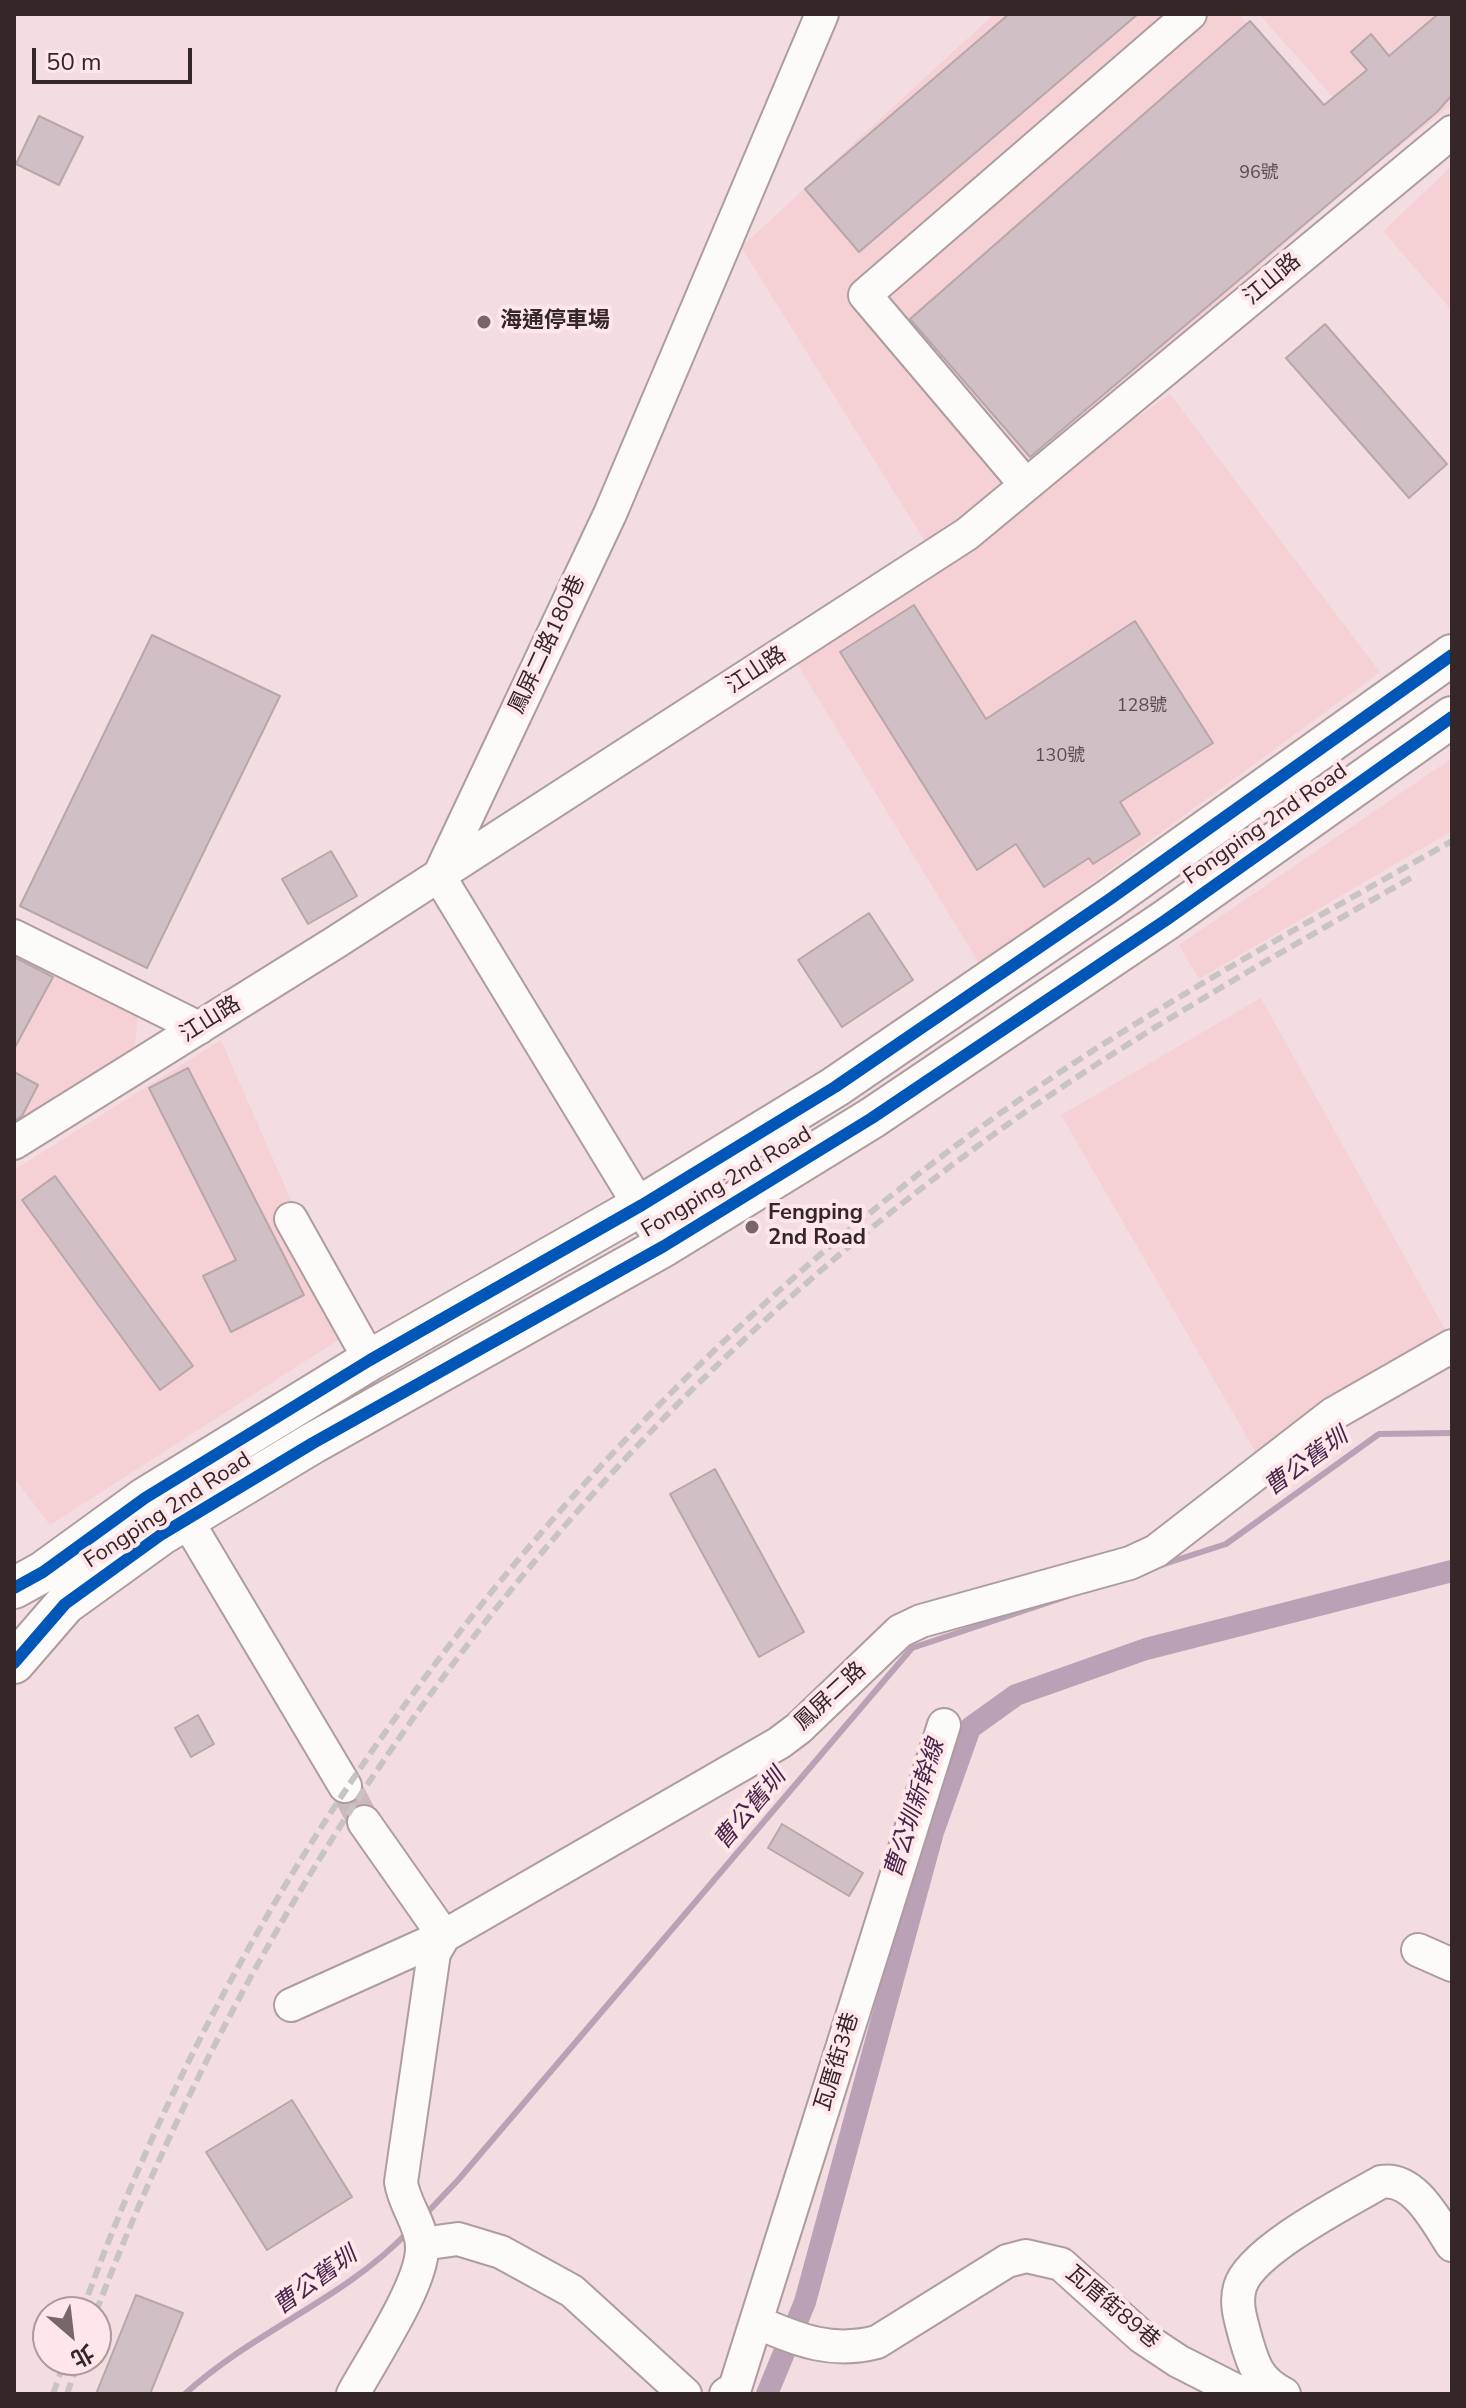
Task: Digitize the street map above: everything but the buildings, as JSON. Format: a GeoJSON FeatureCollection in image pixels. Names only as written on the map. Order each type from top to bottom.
{"type":"FeatureCollection","features":[{"type":"Feature","properties":{"kind":"main road","name":"Fongping 2nd Road"},"geometry":{"type":"LineString","coordinates":[[14,1663],[34,1590],[145,1498],[370,1360],[642,1205],[835,1087],[1154,868],[1452,655]]}},
{"type":"Feature","properties":{"kind":"main road","name":"Fongping 2nd Road"},"geometry":{"type":"LineString","coordinates":[[34,1590],[186,1519],[313,1443],[664,1246],[872,1118],[1179,911],[1452,717]]}},
{"type":"Feature","properties":{"kind":"main road"},"geometry":{"type":"LineString","coordinates":[[1154,868],[1179,911]]}},
{"type":"Feature","properties":{"kind":"main road"},"geometry":{"type":"LineString","coordinates":[[14,1645],[34,1590]]}},
{"type":"Feature","properties":{"kind":"street","name":"鳳屏二路180巷"},"geometry":{"type":"LineString","coordinates":[[439,876],[610,514],[822,14]]}},
{"type":"Feature","properties":{"kind":"street"},"geometry":{"type":"LineString","coordinates":[[1026,485],[865,295],[1190,14]]}},
{"type":"Feature","properties":{"kind":"street","name":"江山路"},"geometry":{"type":"LineString","coordinates":[[14,1143],[439,876],[967,534],[1452,132]]}},
{"type":"Feature","properties":{"kind":"street"},"geometry":{"type":"LineString","coordinates":[[439,876],[642,1205],[664,1246]]}},
{"type":"Feature","properties":{"kind":"street"},"geometry":{"type":"LineString","coordinates":[[14,936],[199,1028]]}},
{"type":"Feature","properties":{"kind":"street"},"geometry":{"type":"LineString","coordinates":[[291,1219],[370,1360]]}},
{"type":"Feature","properties":{"kind":"street","name":"鳳屏二路"},"geometry":{"type":"LineString","coordinates":[[291,2005],[444,1936],[779,1743],[900,1631],[921,1621],[1130,1563],[1156,1551],[1333,1414],[1452,1346]]}},
{"type":"Feature","properties":{"kind":"street"},"geometry":{"type":"LineString","coordinates":[[186,1519],[345,1786]]}},
{"type":"Feature","properties":{"kind":"street","name":"瓦厝街3巷"},"geometry":{"type":"LineString","coordinates":[[726,2394],[735,2388],[763,2325],[944,1725]]}},
{"type":"Feature","properties":{"kind":"street"},"geometry":{"type":"LineString","coordinates":[[353,2394],[420,2269],[420,2237],[404,2199],[401,2182],[434,1953],[444,1936],[364,1822]]}},
{"type":"Feature","properties":{"kind":"street"},"geometry":{"type":"LineString","coordinates":[[1418,1950],[1452,1965]]}},
{"type":"Feature","properties":{"kind":"street","name":"瓦厝街89巷"},"geometry":{"type":"LineString","coordinates":[[1280,2392],[1264,2383],[1255,2369],[1238,2308],[1248,2272],[1290,2235],[1381,2182],[1391,2180],[1405,2185],[1452,2245]]}},
{"type":"Feature","properties":{"kind":"street"},"geometry":{"type":"LineString","coordinates":[[420,2237],[458,2239],[501,2252],[572,2291],[685,2394]]}},
{"type":"Feature","properties":{"kind":"street","name":"瓦厝街89巷"},"geometry":{"type":"LineString","coordinates":[[763,2325],[839,2349],[877,2342],[1007,2261],[1026,2256],[1061,2264],[1142,2337],[1178,2361],[1243,2394],[1280,2392]]}},
{"type":"Feature","properties":{"kind":"shaded area"},"geometry":{"type":"Polygon","coordinates":[[[994,14],[1239,14],[1368,171],[997,496],[926,543],[741,247],[994,14]]]}},
{"type":"Feature","properties":{"kind":"shaded area"},"geometry":{"type":"Polygon","coordinates":[[[1259,14],[1452,14],[1452,105],[1386,157],[1259,14]]]}},
{"type":"Feature","properties":{"kind":"shaded area"},"geometry":{"type":"Polygon","coordinates":[[[1452,166],[1452,311],[1383,231],[1452,166]]]}},
{"type":"Feature","properties":{"kind":"shaded area"},"geometry":{"type":"Polygon","coordinates":[[[1170,394],[1380,672],[980,965],[796,662],[1170,394]]]}},
{"type":"Feature","properties":{"kind":"shaded area"},"geometry":{"type":"Polygon","coordinates":[[[1452,758],[1452,831],[1199,979],[1179,945],[1452,758]]]}},
{"type":"Feature","properties":{"kind":"shaded area"},"geometry":{"type":"Polygon","coordinates":[[[14,951],[138,1016],[134,1054],[14,1131],[14,951]]]}},
{"type":"Feature","properties":{"kind":"shaded area"},"geometry":{"type":"Polygon","coordinates":[[[1261,998],[1447,1333],[1258,1456],[1061,1115],[1261,998]]]}},
{"type":"Feature","properties":{"kind":"shaded area"},"geometry":{"type":"Polygon","coordinates":[[[221,1040],[349,1333],[50,1525],[14,1478],[14,1170],[221,1040]]]}},
{"type":"Feature","properties":{"kind":"waterway","name":"曹公舊圳"},"geometry":{"type":"LineString","coordinates":[[1158,1566],[1226,1544],[1379,1434],[1452,1433]]}},
{"type":"Feature","properties":{"kind":"waterway","name":"曹公圳新幹線"},"geometry":{"type":"LineString","coordinates":[[767,2394],[805,2302],[933,1832],[970,1728],[1016,1695],[1146,1649],[1452,1571]]}},
{"type":"Feature","properties":{"kind":"waterway","name":"曹公舊圳"},"geometry":{"type":"LineString","coordinates":[[424,2216],[459,2179],[912,1648],[1068,1596]]}},
{"type":"Feature","properties":{"kind":"waterway","name":"曹公舊圳"},"geometry":{"type":"LineString","coordinates":[[185,2394],[239,2352],[355,2277],[408,2232]]}},
{"type":"Feature","properties":{"kind":"tunnel"},"geometry":{"type":"LineString","coordinates":[[345,1786],[364,1822]]}},
{"type":"Feature","properties":{"kind":"railway"},"geometry":{"type":"LineString","coordinates":[[88,2296],[151,2141],[234,1975],[328,1816],[435,1664],[552,1520],[679,1385],[814,1260],[958,1144],[1138,1022],[1452,841]]}},
{"type":"Feature","properties":{"kind":"railway"},"geometry":{"type":"LineString","coordinates":[[103,2296],[168,2142],[251,1977],[345,1819],[450,1668],[565,1525],[691,1391],[826,1266],[971,1151],[1133,1041],[1414,876]]}},
{"type":"Feature","properties":{"kind":"railway"},"geometry":{"type":"LineString","coordinates":[[53,2394],[59,2376]]}},
{"type":"Feature","properties":{"kind":"railway"},"geometry":{"type":"LineString","coordinates":[[67,2394],[73,2376]]}},
{"type":"Feature","properties":{"kind":"cycle path"},"geometry":{"type":"LineString","coordinates":[[14,1588],[43,1572],[145,1498],[370,1360],[642,1205],[835,1087],[1110,899],[1452,655]]}},
{"type":"Feature","properties":{"kind":"cycle path"},"geometry":{"type":"LineString","coordinates":[[14,1663],[65,1604],[162,1534],[313,1443],[664,1246],[872,1118],[1166,920],[1452,717]]}},
{"type":"Feature","properties":{"kind":"place","name":"海通停車場"},"geometry":{"type":"Point","coordinates":[484,322]}},
{"type":"Feature","properties":{"kind":"place","name":"Fengping 2nd Road"},"geometry":{"type":"Point","coordinates":[752,1227]}}]}
